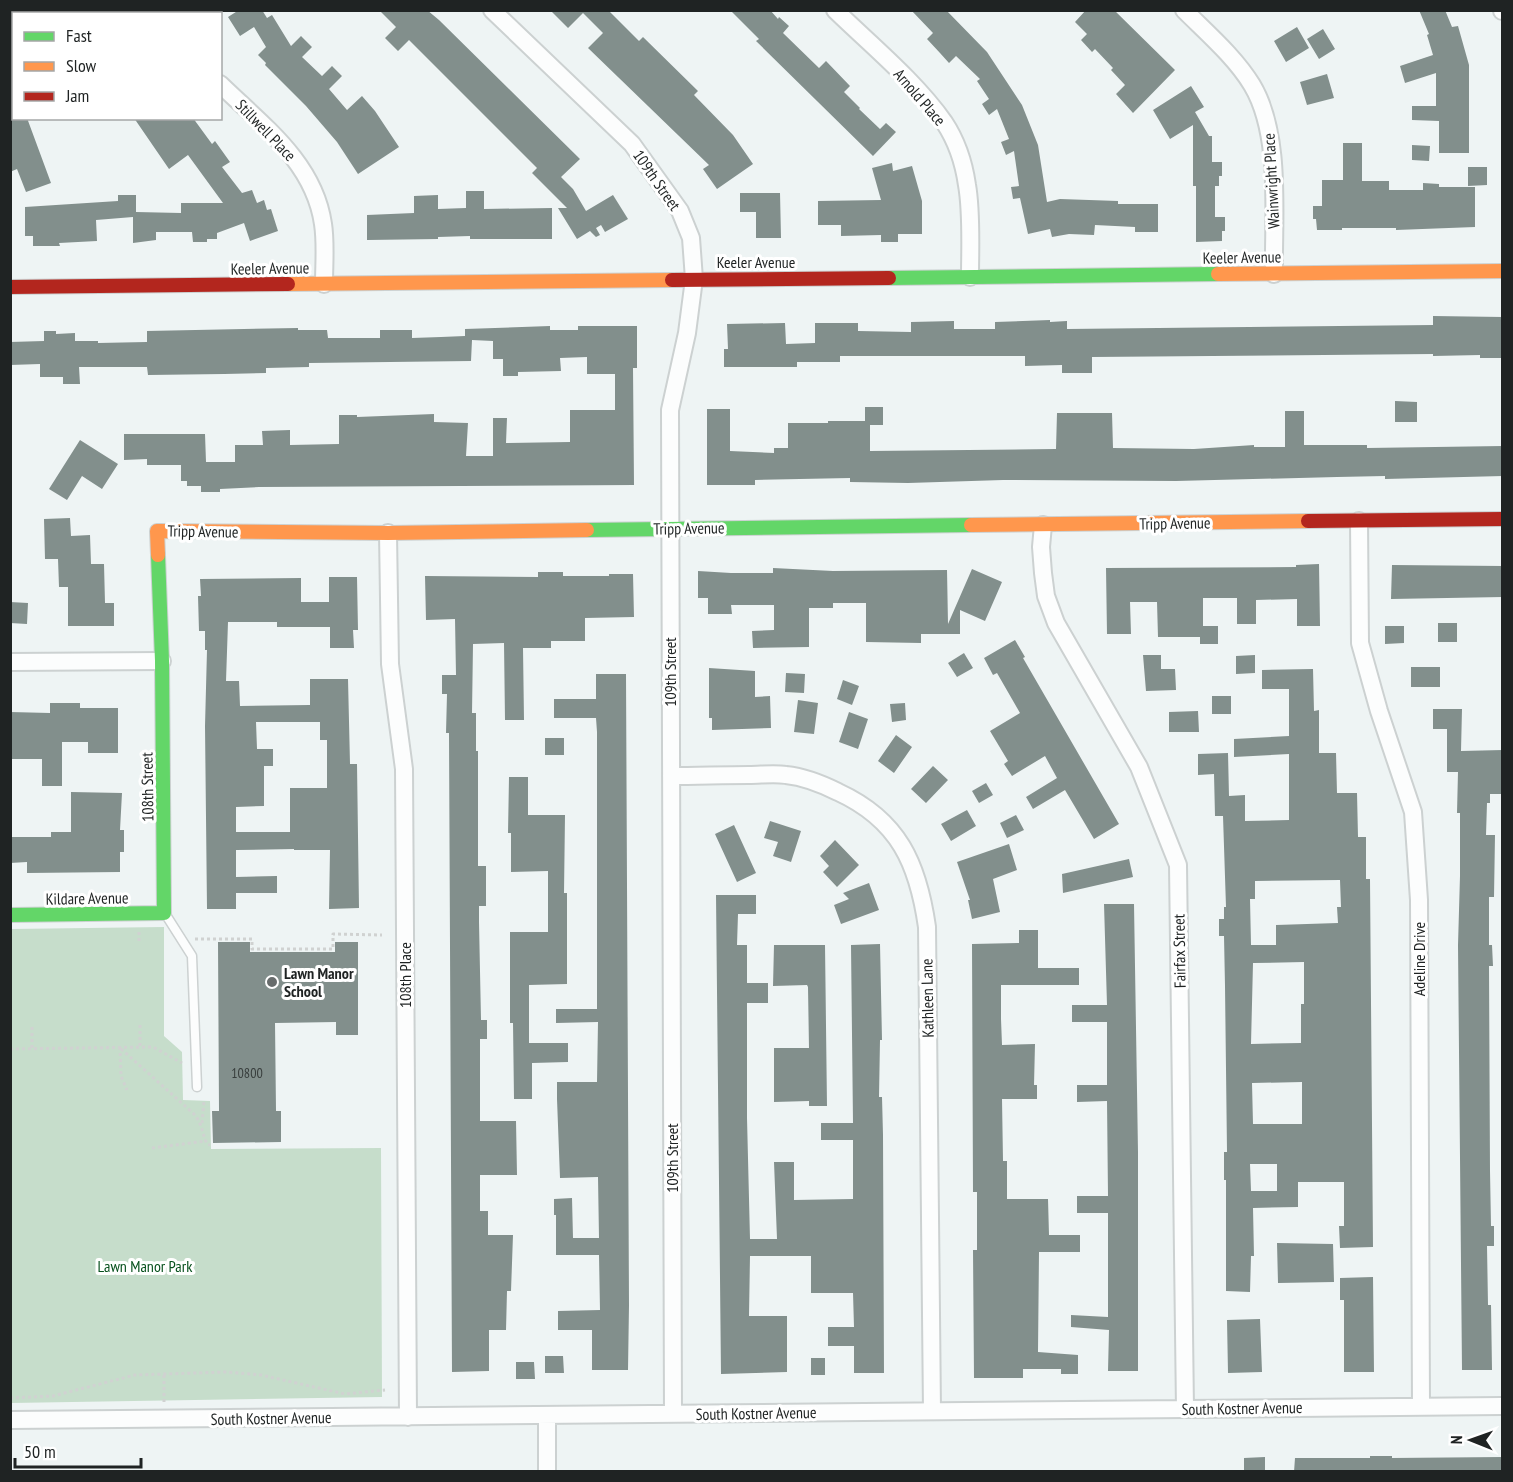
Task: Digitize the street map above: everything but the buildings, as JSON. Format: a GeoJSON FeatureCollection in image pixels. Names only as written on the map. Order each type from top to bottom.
{"type":"FeatureCollection","features":[{"type":"Feature","properties":{"kind":"street","name":"109th Street"},"geometry":{"type":"LineString","coordinates":[[492,10],[632,144],[680,211],[691,238],[694,279],[687,333],[670,410],[673,1414]]}},
{"type":"Feature","properties":{"kind":"street","name":"Arnold Place"},"geometry":{"type":"LineString","coordinates":[[835,10],[915,88],[944,122],[961,158],[968,187],[970,277]]}},
{"type":"Feature","properties":{"kind":"street","name":"Wainwright Place"},"geometry":{"type":"LineString","coordinates":[[1184,10],[1240,68],[1253,86],[1270,131],[1273,165],[1274,274]]}},
{"type":"Feature","properties":{"kind":"street","name":"Stillwell Place"},"geometry":{"type":"LineString","coordinates":[[222,86],[293,156],[309,178],[318,201],[323,224],[324,284]]}},
{"type":"Feature","properties":{"kind":"street","name":"Keeler Avenue"},"geometry":{"type":"LineString","coordinates":[[10,287],[1503,271]]}},
{"type":"Feature","properties":{"kind":"street","name":"Tripp Avenue"},"geometry":{"type":"LineString","coordinates":[[162,661],[157,531],[388,533],[1503,519]]}},
{"type":"Feature","properties":{"kind":"street","name":"Adeline Drive"},"geometry":{"type":"LineString","coordinates":[[1359,521],[1360,643],[1379,711],[1413,812],[1419,900],[1420,1406]]}},
{"type":"Feature","properties":{"kind":"street","name":"Fairfax Street"},"geometry":{"type":"LineString","coordinates":[[1043,525],[1041,547],[1046,596],[1056,623],[1138,767],[1178,865],[1185,1409]]}},
{"type":"Feature","properties":{"kind":"street","name":"108th Place"},"geometry":{"type":"LineString","coordinates":[[388,533],[390,664],[404,770],[408,1417]]}},
{"type":"Feature","properties":{"kind":"street"},"geometry":{"type":"LineString","coordinates":[[10,662],[162,661]]}},
{"type":"Feature","properties":{"kind":"street","name":"108th Street"},"geometry":{"type":"LineString","coordinates":[[162,661],[164,913]]}},
{"type":"Feature","properties":{"kind":"street","name":"Kathleen Lane"},"geometry":{"type":"LineString","coordinates":[[671,776],[784,774],[804,778],[858,801],[872,812],[893,833],[913,866],[923,901],[927,927],[932,1411]]}},
{"type":"Feature","properties":{"kind":"street","name":"Kildare Avenue"},"geometry":{"type":"LineString","coordinates":[[10,915],[164,913]]}},
{"type":"Feature","properties":{"kind":"street","name":"South Kostner Avenue"},"geometry":{"type":"LineString","coordinates":[[10,1420],[1503,1406]]}},
{"type":"Feature","properties":{"kind":"street"},"geometry":{"type":"LineString","coordinates":[[547,1415],[547,1472]]}},
{"type":"Feature","properties":{"kind":"lane"},"geometry":{"type":"LineString","coordinates":[[164,913],[192,956],[197,1087]]}},
{"type":"Feature","properties":{"kind":"path"},"geometry":{"type":"LineString","coordinates":[[188,934],[192,939],[252,939],[252,949],[333,949],[333,934],[382,935]]}},
{"type":"Feature","properties":{"kind":"path"},"geometry":{"type":"LineString","coordinates":[[140,1025],[140,1047]]}},
{"type":"Feature","properties":{"kind":"path"},"geometry":{"type":"LineString","coordinates":[[32,1026],[32,1048]]}},
{"type":"Feature","properties":{"kind":"path"},"geometry":{"type":"LineString","coordinates":[[120,1047],[121,1076],[127,1090]]}},
{"type":"Feature","properties":{"kind":"path"},"geometry":{"type":"LineString","coordinates":[[120,1047],[194,1113],[202,1123]]}},
{"type":"Feature","properties":{"kind":"path"},"geometry":{"type":"LineString","coordinates":[[10,1048],[153,1047],[182,1063]]}},
{"type":"Feature","properties":{"kind":"path"},"geometry":{"type":"LineString","coordinates":[[204,1101],[202,1123],[206,1141],[210,1145]]}},
{"type":"Feature","properties":{"kind":"path"},"geometry":{"type":"LineString","coordinates":[[152,1148],[206,1141]]}},
{"type":"Feature","properties":{"kind":"path"},"geometry":{"type":"LineString","coordinates":[[10,1398],[53,1396],[135,1376],[226,1372],[261,1374],[345,1394],[385,1390]]}},
{"type":"Feature","properties":{"kind":"path"},"geometry":{"type":"LineString","coordinates":[[164,1375],[164,1406]]}},
{"type":"Feature","properties":{"kind":"green space","name":"Lawn Manor Park"},"geometry":{"type":"Polygon","coordinates":[[[164,927],[164,1036],[182,1052],[183,1100],[210,1101],[211,1149],[381,1148],[382,1397],[11,1403],[11,929],[164,927]]]}},
{"type":"Feature","properties":{"kind":"traffic: fast"},"geometry":{"type":"LineString","coordinates":[[889,278],[1218,274]]}},
{"type":"Feature","properties":{"kind":"traffic: fast"},"geometry":{"type":"LineString","coordinates":[[587,530],[971,525]]}},
{"type":"Feature","properties":{"kind":"traffic: fast"},"geometry":{"type":"LineString","coordinates":[[10,915],[164,913],[162,661],[158,555]]}},
{"type":"Feature","properties":{"kind":"traffic: slow"},"geometry":{"type":"LineString","coordinates":[[1218,274],[1502,271]]}},
{"type":"Feature","properties":{"kind":"traffic: slow"},"geometry":{"type":"LineString","coordinates":[[288,284],[672,280]]}},
{"type":"Feature","properties":{"kind":"traffic: slow"},"geometry":{"type":"LineString","coordinates":[[971,525],[1308,521]]}},
{"type":"Feature","properties":{"kind":"traffic: slow"},"geometry":{"type":"LineString","coordinates":[[158,555],[157,531],[388,533],[587,530]]}},
{"type":"Feature","properties":{"kind":"traffic: jam"},"geometry":{"type":"LineString","coordinates":[[672,280],[889,278]]}},
{"type":"Feature","properties":{"kind":"traffic: jam"},"geometry":{"type":"LineString","coordinates":[[10,287],[288,284]]}},
{"type":"Feature","properties":{"kind":"traffic: jam"},"geometry":{"type":"LineString","coordinates":[[1308,521],[1502,519]]}},
{"type":"Feature","properties":{"kind":"place","name":"Lawn Manor School"},"geometry":{"type":"Point","coordinates":[272,982]}}]}
